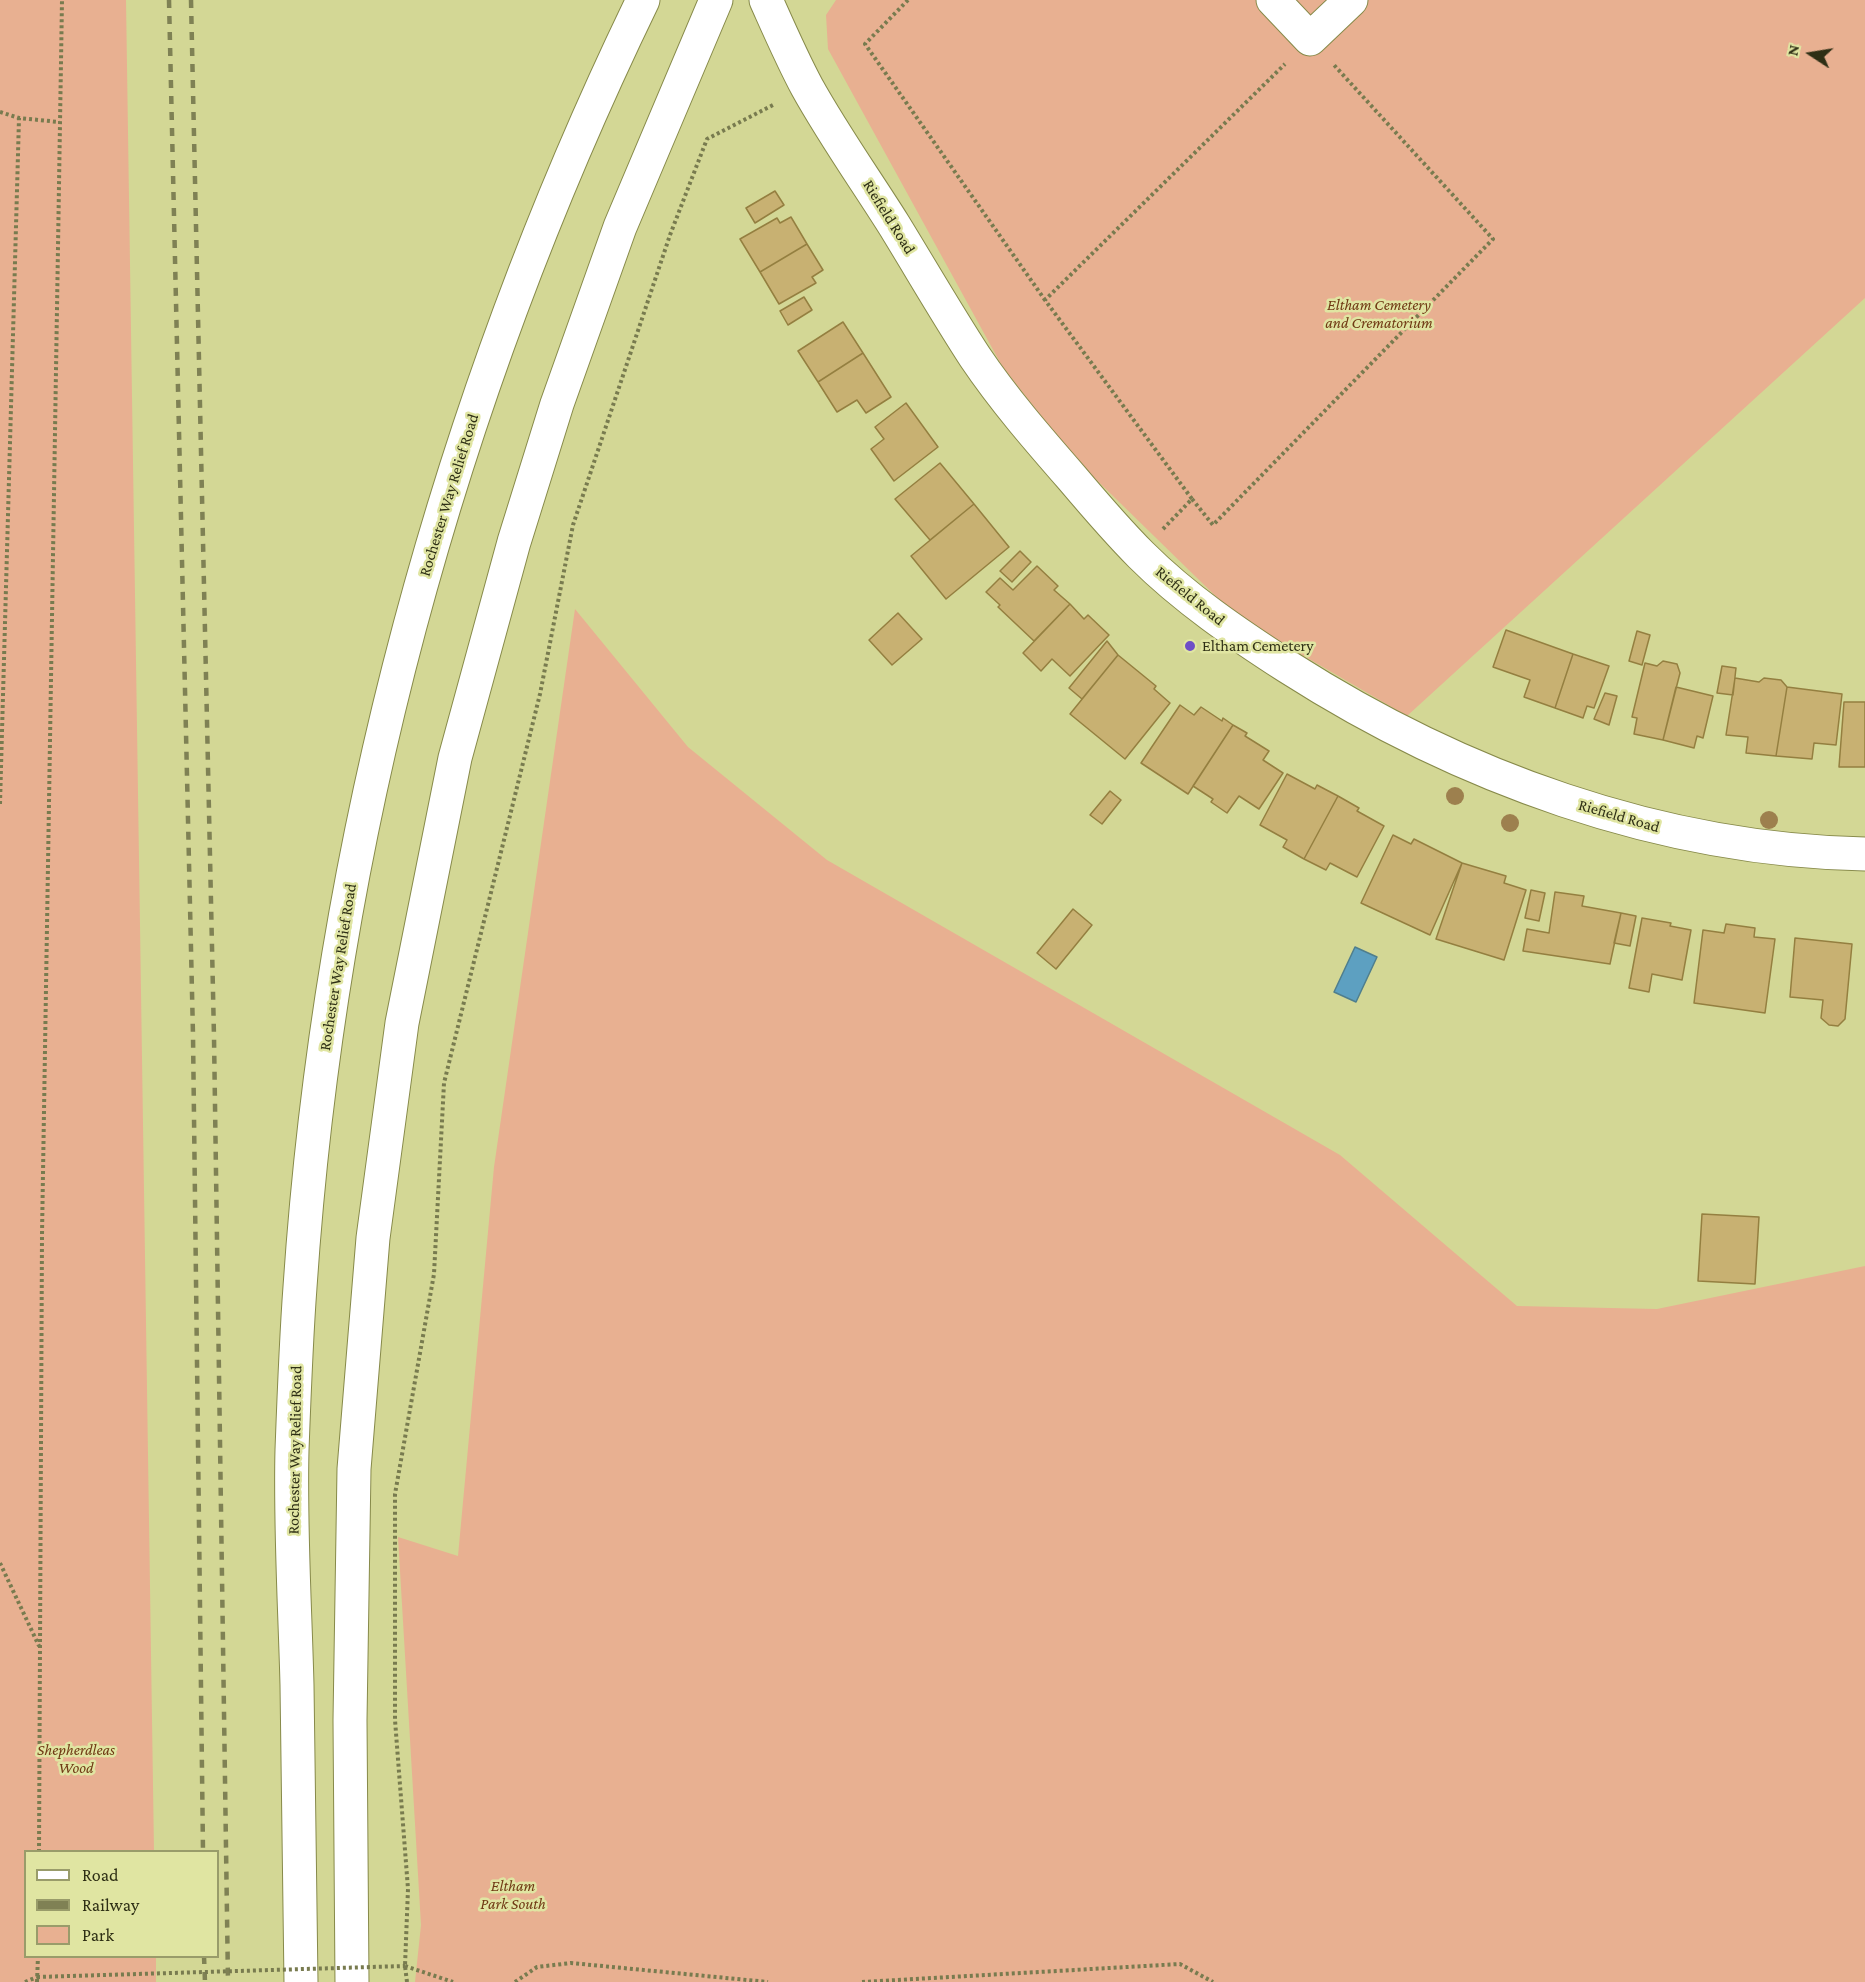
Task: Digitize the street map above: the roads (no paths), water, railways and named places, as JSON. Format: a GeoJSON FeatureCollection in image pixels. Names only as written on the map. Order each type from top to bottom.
{"type":"FeatureCollection","features":[{"type":"Feature","properties":{"kind":"main road","name":"Rochester Way Relief Road"},"geometry":{"type":"LineString","coordinates":[[301,1982],[292,1454],[300,1286],[315,1122],[334,981],[359,843],[398,668],[446,496],[486,376],[538,237],[573,150],[643,0]]}},
{"type":"Feature","properties":{"kind":"main road"},"geometry":{"type":"LineString","coordinates":[[352,1982],[350,1720],[354,1469],[373,1238],[402,1023],[455,758],[514,542],[557,404],[620,227],[717,0]]}},
{"type":"Feature","properties":{"kind":"main road","name":"Riefield Road"},"geometry":{"type":"LineString","coordinates":[[766,0],[807,87],[976,358],[1022,421],[1141,555],[1188,596],[1241,637],[1317,686],[1413,739],[1552,797],[1657,827],[1747,844],[1865,854]]}},
{"type":"Feature","properties":{"kind":"main road"},"geometry":{"type":"LineString","coordinates":[[1273,0],[1310,39],[1351,0]]}},
{"type":"Feature","properties":{"kind":"water"},"geometry":{"type":"Polygon","coordinates":[[[1355,947],[1377,957],[1356,1002],[1334,992],[1355,947]]]}},
{"type":"Feature","properties":{"kind":"railway"},"geometry":{"type":"LineString","coordinates":[[169,0],[193,1035],[203,1850]]}},
{"type":"Feature","properties":{"kind":"railway"},"geometry":{"type":"LineString","coordinates":[[191,0],[214,1037],[228,1982]]}},
{"type":"Feature","properties":{"kind":"railway"},"geometry":{"type":"LineString","coordinates":[[204,1958],[205,1982]]}},
{"type":"Feature","properties":{"kind":"place","name":"Eltham Cemetery"},"geometry":{"type":"Point","coordinates":[1190,646]}},
{"type":"Feature","properties":{"kind":"park label","name":"Eltham Cemetery and Crematorium"},"geometry":{"type":"Point","coordinates":[1379,314]}},
{"type":"Feature","properties":{"kind":"park label","name":"Shepherdleas Wood"},"geometry":{"type":"Point","coordinates":[76,1759]}},
{"type":"Feature","properties":{"kind":"park label","name":"Eltham Park South"},"geometry":{"type":"Point","coordinates":[513,1895]}}]}
